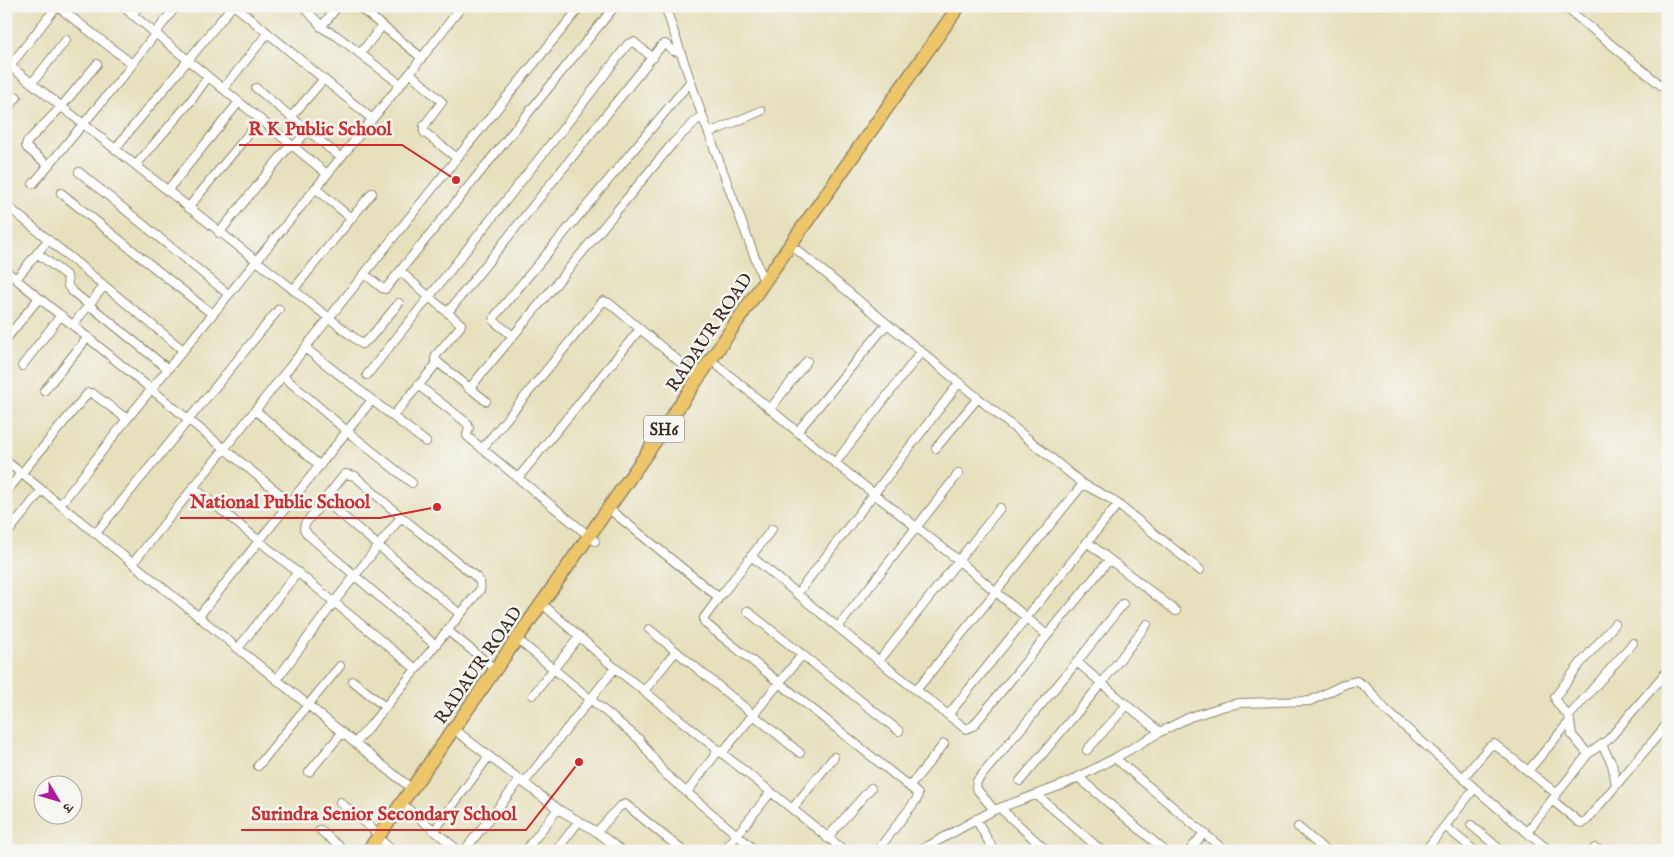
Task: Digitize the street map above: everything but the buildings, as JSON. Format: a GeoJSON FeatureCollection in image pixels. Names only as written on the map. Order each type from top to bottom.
{"type":"FeatureCollection","features":[{"type":"Feature","properties":{"kind":"main road","name":"RADAUR ROAD"},"geometry":{"type":"LineString","coordinates":[[368,851],[383,845],[407,808],[524,644],[764,282],[959,6]]}},
{"type":"Feature","properties":{"kind":"main road","name":"RADAUR ROAD"},"geometry":{"type":"LineString","coordinates":[[383,845],[412,789],[495,669],[592,539],[614,513],[968,6]]}},
{"type":"Feature","properties":{"kind":"street"},"geometry":{"type":"LineString","coordinates":[[132,64],[57,6],[8,69],[32,83],[362,344],[365,343],[399,303]]}},
{"type":"Feature","properties":{"kind":"street"},"geometry":{"type":"LineString","coordinates":[[122,6],[327,174]]}},
{"type":"Feature","properties":{"kind":"street"},"geometry":{"type":"LineString","coordinates":[[132,15],[140,6]]}},
{"type":"Feature","properties":{"kind":"street"},"geometry":{"type":"LineString","coordinates":[[32,184],[132,64],[176,6]]}},
{"type":"Feature","properties":{"kind":"street"},"geometry":{"type":"LineString","coordinates":[[115,149],[233,6],[371,118]]}},
{"type":"Feature","properties":{"kind":"street"},"geometry":{"type":"LineString","coordinates":[[303,6],[321,26],[338,36],[400,84]]}},
{"type":"Feature","properties":{"kind":"street"},"geometry":{"type":"LineString","coordinates":[[321,26],[338,6]]}},
{"type":"Feature","properties":{"kind":"street"},"geometry":{"type":"LineString","coordinates":[[358,6],[422,58]]}},
{"type":"Feature","properties":{"kind":"street"},"geometry":{"type":"LineString","coordinates":[[60,505],[255,260],[422,58],[462,6]]}},
{"type":"Feature","properties":{"kind":"street"},"geometry":{"type":"LineString","coordinates":[[133,562],[581,6]]}},
{"type":"Feature","properties":{"kind":"street"},"geometry":{"type":"LineString","coordinates":[[365,274],[384,289],[615,6]]}},
{"type":"Feature","properties":{"kind":"street"},"geometry":{"type":"LineString","coordinates":[[665,6],[690,82],[764,282]]}},
{"type":"Feature","properties":{"kind":"street"},"geometry":{"type":"LineString","coordinates":[[1564,6],[1668,90]]}},
{"type":"Feature","properties":{"kind":"street"},"geometry":{"type":"LineString","coordinates":[[360,54],[382,26]]}},
{"type":"Feature","properties":{"kind":"street"},"geometry":{"type":"LineString","coordinates":[[223,89],[267,34]]}},
{"type":"Feature","properties":{"kind":"street"},"geometry":{"type":"LineString","coordinates":[[32,83],[66,40]]}},
{"type":"Feature","properties":{"kind":"street"},"geometry":{"type":"LineString","coordinates":[[367,375],[628,44],[634,42],[653,58]]}},
{"type":"Feature","properties":{"kind":"street"},"geometry":{"type":"LineString","coordinates":[[448,312],[662,46],[665,44],[674,51],[681,52]]}},
{"type":"Feature","properties":{"kind":"street"},"geometry":{"type":"LineString","coordinates":[[48,165],[29,151],[26,146],[98,64]]}},
{"type":"Feature","properties":{"kind":"street"},"geometry":{"type":"LineString","coordinates":[[410,72],[442,102],[424,126],[424,132],[457,158]]}},
{"type":"Feature","properties":{"kind":"street"},"geometry":{"type":"LineString","coordinates":[[136,165],[190,102],[208,76]]}},
{"type":"Feature","properties":{"kind":"street"},"geometry":{"type":"LineString","coordinates":[[291,117],[323,80]]}},
{"type":"Feature","properties":{"kind":"street"},"geometry":{"type":"LineString","coordinates":[[513,336],[494,321],[495,316],[690,82]]}},
{"type":"Feature","properties":{"kind":"street"},"geometry":{"type":"LineString","coordinates":[[256,88],[340,157]]}},
{"type":"Feature","properties":{"kind":"street"},"geometry":{"type":"LineString","coordinates":[[6,110],[17,96]]}},
{"type":"Feature","properties":{"kind":"street"},"geometry":{"type":"LineString","coordinates":[[167,191],[239,102]]}},
{"type":"Feature","properties":{"kind":"street"},"geometry":{"type":"LineString","coordinates":[[709,133],[761,110]]}},
{"type":"Feature","properties":{"kind":"street"},"geometry":{"type":"LineString","coordinates":[[469,388],[673,142],[702,115]]}},
{"type":"Feature","properties":{"kind":"street"},"geometry":{"type":"LineString","coordinates":[[188,208],[260,120]]}},
{"type":"Feature","properties":{"kind":"street"},"geometry":{"type":"LineString","coordinates":[[220,233],[307,130]]}},
{"type":"Feature","properties":{"kind":"street"},"geometry":{"type":"LineString","coordinates":[[78,172],[228,294]]}},
{"type":"Feature","properties":{"kind":"street"},"geometry":{"type":"LineString","coordinates":[[315,188],[351,218]]}},
{"type":"Feature","properties":{"kind":"street"},"geometry":{"type":"LineString","coordinates":[[293,290],[372,192]]}},
{"type":"Feature","properties":{"kind":"street"},"geometry":{"type":"LineString","coordinates":[[62,193],[212,314]]}},
{"type":"Feature","properties":{"kind":"street"},"geometry":{"type":"LineString","coordinates":[[6,205],[183,350]]}},
{"type":"Feature","properties":{"kind":"street"},"geometry":{"type":"LineString","coordinates":[[16,280],[48,240]]}},
{"type":"Feature","properties":{"kind":"street"},"geometry":{"type":"LineString","coordinates":[[797,250],[1083,484],[1118,504],[1200,570]]}},
{"type":"Feature","properties":{"kind":"street"},"geometry":{"type":"LineString","coordinates":[[37,253],[67,276],[69,288],[89,306],[168,369]]}},
{"type":"Feature","properties":{"kind":"street"},"geometry":{"type":"LineString","coordinates":[[6,271],[291,503]]}},
{"type":"Feature","properties":{"kind":"street"},"geometry":{"type":"LineString","coordinates":[[400,271],[461,325],[436,355],[435,360],[486,401]]}},
{"type":"Feature","properties":{"kind":"street"},"geometry":{"type":"LineString","coordinates":[[73,326],[104,286]]}},
{"type":"Feature","properties":{"kind":"street"},"geometry":{"type":"LineString","coordinates":[[6,339],[39,298]]}},
{"type":"Feature","properties":{"kind":"street"},"geometry":{"type":"LineString","coordinates":[[482,449],[603,300],[699,378]]}},
{"type":"Feature","properties":{"kind":"street"},"geometry":{"type":"LineString","coordinates":[[96,533],[279,309]]}},
{"type":"Feature","properties":{"kind":"street"},"geometry":{"type":"LineString","coordinates":[[22,366],[61,316]]}},
{"type":"Feature","properties":{"kind":"street"},"geometry":{"type":"LineString","coordinates":[[797,432],[887,324]]}},
{"type":"Feature","properties":{"kind":"street"},"geometry":{"type":"LineString","coordinates":[[518,478],[640,330]]}},
{"type":"Feature","properties":{"kind":"street"},"geometry":{"type":"LineString","coordinates":[[44,391],[88,337]]}},
{"type":"Feature","properties":{"kind":"street"},"geometry":{"type":"LineString","coordinates":[[305,348],[426,442]]}},
{"type":"Feature","properties":{"kind":"street"},"geometry":{"type":"LineString","coordinates":[[835,463],[921,352]]}},
{"type":"Feature","properties":{"kind":"street"},"geometry":{"type":"LineString","coordinates":[[393,416],[438,362]]}},
{"type":"Feature","properties":{"kind":"street"},"geometry":{"type":"LineString","coordinates":[[770,409],[807,362]]}},
{"type":"Feature","properties":{"kind":"street"},"geometry":{"type":"LineString","coordinates":[[717,365],[835,463],[958,560],[1047,635]]}},
{"type":"Feature","properties":{"kind":"street"},"geometry":{"type":"LineString","coordinates":[[283,376],[348,432],[412,483]]}},
{"type":"Feature","properties":{"kind":"street"},"geometry":{"type":"LineString","coordinates":[[797,594],[959,383]]}},
{"type":"Feature","properties":{"kind":"street"},"geometry":{"type":"LineString","coordinates":[[418,385],[468,423],[467,436],[592,539]]}},
{"type":"Feature","properties":{"kind":"street"},"geometry":{"type":"LineString","coordinates":[[6,492],[88,393],[94,395],[127,419]]}},
{"type":"Feature","properties":{"kind":"street"},"geometry":{"type":"LineString","coordinates":[[936,448],[978,398]]}},
{"type":"Feature","properties":{"kind":"street"},"geometry":{"type":"LineString","coordinates":[[199,616],[372,400]]}},
{"type":"Feature","properties":{"kind":"street"},"geometry":{"type":"LineString","coordinates":[[255,410],[320,466]]}},
{"type":"Feature","properties":{"kind":"street"},"geometry":{"type":"LineString","coordinates":[[6,461],[412,789]]}},
{"type":"Feature","properties":{"kind":"street"},"geometry":{"type":"LineString","coordinates":[[838,627],[959,473]]}},
{"type":"Feature","properties":{"kind":"street"},"geometry":{"type":"LineString","coordinates":[[355,743],[480,590],[480,582],[355,476],[345,474],[305,524],[304,529],[435,645]]}},
{"type":"Feature","properties":{"kind":"street"},"geometry":{"type":"LineString","coordinates":[[917,689],[1083,484]]}},
{"type":"Feature","properties":{"kind":"street"},"geometry":{"type":"LineString","coordinates":[[193,487],[416,669]]}},
{"type":"Feature","properties":{"kind":"street"},"geometry":{"type":"LineString","coordinates":[[6,535],[42,490]]}},
{"type":"Feature","properties":{"kind":"street"},"geometry":{"type":"LineString","coordinates":[[325,501],[460,614]]}},
{"type":"Feature","properties":{"kind":"street"},"geometry":{"type":"LineString","coordinates":[[949,714],[1118,504]]}},
{"type":"Feature","properties":{"kind":"street"},"geometry":{"type":"LineString","coordinates":[[879,661],[1000,508]]}},
{"type":"Feature","properties":{"kind":"street"},"geometry":{"type":"LineString","coordinates":[[614,513],[713,593],[720,596]]}},
{"type":"Feature","properties":{"kind":"street"},"geometry":{"type":"LineString","coordinates":[[277,679],[401,516]]}},
{"type":"Feature","properties":{"kind":"street"},"geometry":{"type":"LineString","coordinates":[[772,529],[706,614],[704,621],[918,794],[877,851]]}},
{"type":"Feature","properties":{"kind":"street"},"geometry":{"type":"LineString","coordinates":[[1088,542],[1176,611]]}},
{"type":"Feature","properties":{"kind":"street"},"geometry":{"type":"LineString","coordinates":[[751,556],[879,661],[966,729],[970,729],[1109,560]]}},
{"type":"Feature","properties":{"kind":"street"},"geometry":{"type":"LineString","coordinates":[[238,647],[298,572]]}},
{"type":"Feature","properties":{"kind":"street"},"geometry":{"type":"LineString","coordinates":[[1047,851],[997,809],[976,788],[977,781],[1123,604]]}},
{"type":"Feature","properties":{"kind":"street"},"geometry":{"type":"LineString","coordinates":[[548,608],[615,668],[844,851]]}},
{"type":"Feature","properties":{"kind":"street"},"geometry":{"type":"LineString","coordinates":[[747,610],[899,731]]}},
{"type":"Feature","properties":{"kind":"street"},"geometry":{"type":"LineString","coordinates":[[1020,781],[1102,684],[1148,624]]}},
{"type":"Feature","properties":{"kind":"street"},"geometry":{"type":"LineString","coordinates":[[1588,754],[1572,735],[1569,718],[1555,697],[1580,664],[1615,624]]}},
{"type":"Feature","properties":{"kind":"street"},"geometry":{"type":"LineString","coordinates":[[649,629],[800,753]]}},
{"type":"Feature","properties":{"kind":"street"},"geometry":{"type":"LineString","coordinates":[[447,630],[495,669]]}},
{"type":"Feature","properties":{"kind":"street"},"geometry":{"type":"LineString","coordinates":[[533,695],[579,636]]}},
{"type":"Feature","properties":{"kind":"street"},"geometry":{"type":"LineString","coordinates":[[1528,771],[1569,718],[1633,643]]}},
{"type":"Feature","properties":{"kind":"street"},"geometry":{"type":"LineString","coordinates":[[524,644],[643,743],[659,767],[756,851]]}},
{"type":"Feature","properties":{"kind":"street"},"geometry":{"type":"LineString","coordinates":[[644,691],[676,651]]}},
{"type":"Feature","properties":{"kind":"street"},"geometry":{"type":"LineString","coordinates":[[687,792],[802,654]]}},
{"type":"Feature","properties":{"kind":"street"},"geometry":{"type":"LineString","coordinates":[[1077,662],[1160,732]]}},
{"type":"Feature","properties":{"kind":"street"},"geometry":{"type":"LineString","coordinates":[[258,766],[340,666]]}},
{"type":"Feature","properties":{"kind":"street"},"geometry":{"type":"LineString","coordinates":[[464,851],[615,668]]}},
{"type":"Feature","properties":{"kind":"street"},"geometry":{"type":"LineString","coordinates":[[1527,832],[1588,754],[1602,745],[1632,714],[1668,670]]}},
{"type":"Feature","properties":{"kind":"street"},"geometry":{"type":"LineString","coordinates":[[353,681],[385,708]]}},
{"type":"Feature","properties":{"kind":"street"},"geometry":{"type":"LineString","coordinates":[[918,851],[997,809],[1078,778],[1190,717],[1225,706],[1250,702],[1310,701],[1345,684],[1356,681],[1365,687],[1379,704],[1474,789],[1550,851]]}},
{"type":"Feature","properties":{"kind":"street"},"geometry":{"type":"LineString","coordinates":[[1087,750],[1127,706]]}},
{"type":"Feature","properties":{"kind":"street"},"geometry":{"type":"LineString","coordinates":[[1463,778],[1488,747],[1494,744],[1528,771],[1574,819],[1583,823],[1591,816],[1668,723]]}},
{"type":"Feature","properties":{"kind":"street"},"geometry":{"type":"LineString","coordinates":[[309,772],[342,733]]}},
{"type":"Feature","properties":{"kind":"street"},"geometry":{"type":"LineString","coordinates":[[460,734],[558,809],[597,832],[622,851]]}},
{"type":"Feature","properties":{"kind":"street"},"geometry":{"type":"LineString","coordinates":[[910,786],[944,744]]}},
{"type":"Feature","properties":{"kind":"street"},"geometry":{"type":"LineString","coordinates":[[1602,745],[1612,764],[1616,786]]}},
{"type":"Feature","properties":{"kind":"street"},"geometry":{"type":"LineString","coordinates":[[434,831],[490,756]]}},
{"type":"Feature","properties":{"kind":"street"},"geometry":{"type":"LineString","coordinates":[[792,809],[834,758]]}},
{"type":"Feature","properties":{"kind":"street"},"geometry":{"type":"LineString","coordinates":[[1114,758],[1225,851]]}},
{"type":"Feature","properties":{"kind":"street"},"geometry":{"type":"LineString","coordinates":[[1078,778],[1165,851]]}},
{"type":"Feature","properties":{"kind":"street"},"geometry":{"type":"LineString","coordinates":[[827,838],[871,788]]}},
{"type":"Feature","properties":{"kind":"street"},"geometry":{"type":"LineString","coordinates":[[1425,851],[1474,789]]}},
{"type":"Feature","properties":{"kind":"street"},"geometry":{"type":"LineString","coordinates":[[724,851],[771,792]]}},
{"type":"Feature","properties":{"kind":"street"},"geometry":{"type":"LineString","coordinates":[[1037,795],[1102,851]]}},
{"type":"Feature","properties":{"kind":"street"},"geometry":{"type":"LineString","coordinates":[[340,802],[383,845]]}},
{"type":"Feature","properties":{"kind":"street"},"geometry":{"type":"LineString","coordinates":[[597,832],[619,806],[625,804],[682,851]]}},
{"type":"Feature","properties":{"kind":"street"},"geometry":{"type":"LineString","coordinates":[[407,808],[459,851]]}},
{"type":"Feature","properties":{"kind":"street"},"geometry":{"type":"LineString","coordinates":[[525,851],[558,809]]}},
{"type":"Feature","properties":{"kind":"street"},"geometry":{"type":"LineString","coordinates":[[976,819],[994,851]]}},
{"type":"Feature","properties":{"kind":"street"},"geometry":{"type":"LineString","coordinates":[[556,851],[579,821]]}},
{"type":"Feature","properties":{"kind":"street"},"geometry":{"type":"LineString","coordinates":[[1471,825],[1502,851]]}},
{"type":"Feature","properties":{"kind":"street"},"geometry":{"type":"LineString","coordinates":[[1445,826],[1475,851]]}},
{"type":"Feature","properties":{"kind":"street"},"geometry":{"type":"LineString","coordinates":[[1298,827],[1326,851]]}},
{"type":"Feature","properties":{"kind":"street"},"geometry":{"type":"LineString","coordinates":[[320,830],[345,851]]}},
{"type":"Feature","properties":{"kind":"street"},"geometry":{"type":"LineString","coordinates":[[1189,851],[1204,833]]}},
{"type":"Feature","properties":{"kind":"street"},"geometry":{"type":"LineString","coordinates":[[1592,851],[1598,848],[1602,851]]}},
{"type":"Feature","properties":{"kind":"place","name":"R K Public School"},"geometry":{"type":"Point","coordinates":[456,180]}},
{"type":"Feature","properties":{"kind":"place","name":"National Public School"},"geometry":{"type":"Point","coordinates":[437,507]}},
{"type":"Feature","properties":{"kind":"place","name":"Surindra Senior Secondary School"},"geometry":{"type":"Point","coordinates":[579,762]}}]}
